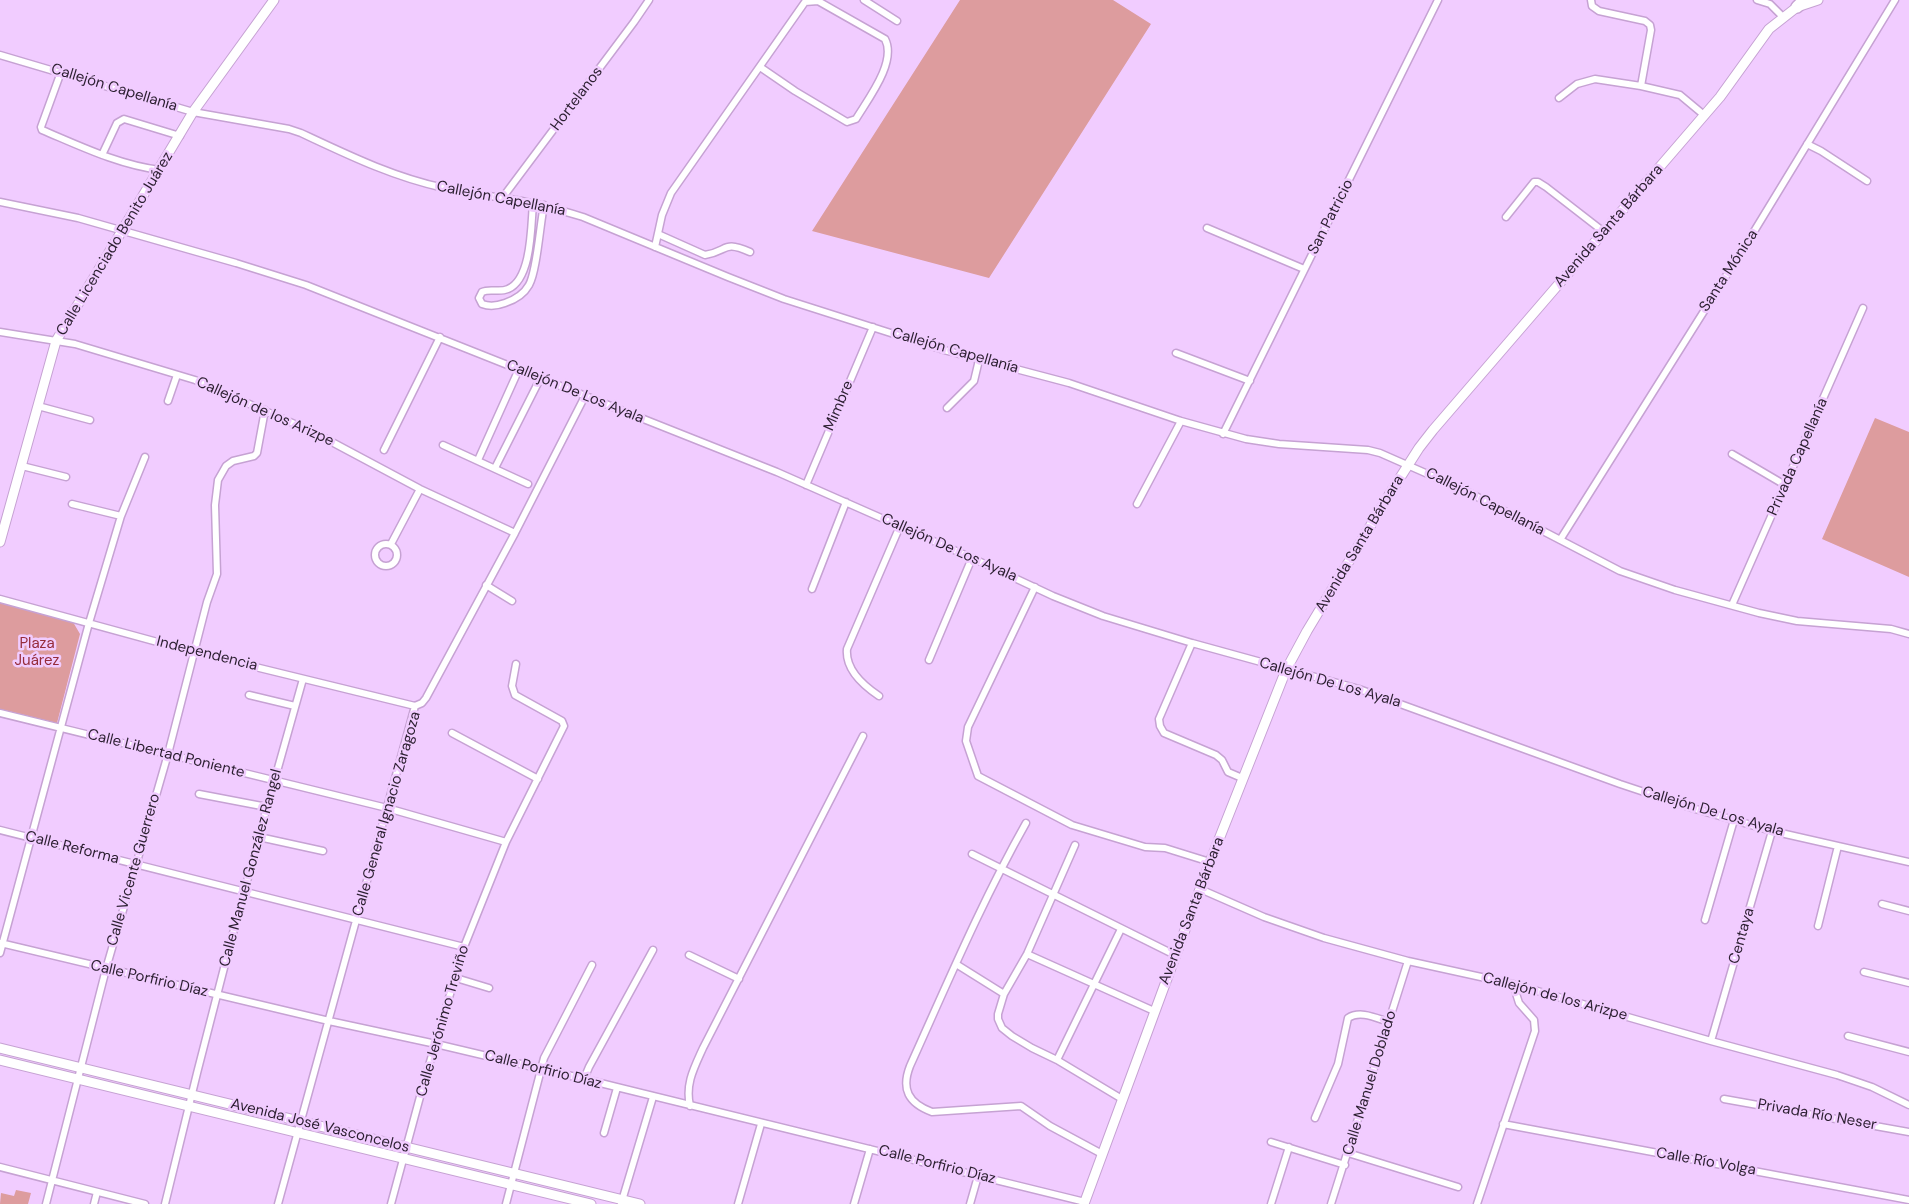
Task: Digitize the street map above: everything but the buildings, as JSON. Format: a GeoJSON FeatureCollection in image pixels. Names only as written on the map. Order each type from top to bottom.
{"type":"FeatureCollection","features":[{"type":"Feature","properties":{"kind":"street","name":"Calle Licenciado Benito Juárez"},"geometry":{"type":"LineString","coordinates":[[0,542],[56,341],[193,112],[274,0]]}},
{"type":"Feature","properties":{"kind":"street","name":"Hortelanos"},"geometry":{"type":"LineString","coordinates":[[503,197],[649,0]]}},
{"type":"Feature","properties":{"kind":"street"},"geometry":{"type":"LineString","coordinates":[[655,247],[662,215],[671,193],[805,2],[810,0],[818,1],[885,39],[888,50],[884,74],[856,119],[852,122],[847,122],[795,91],[760,67]]}},
{"type":"Feature","properties":{"kind":"street","name":"San Patricio"},"geometry":{"type":"LineString","coordinates":[[1223,434],[1438,0]]}},
{"type":"Feature","properties":{"kind":"street"},"geometry":{"type":"LineString","coordinates":[[1592,0],[1592,6],[1598,11],[1645,21],[1650,25],[1651,30],[1641,86]]}},
{"type":"Feature","properties":{"kind":"street"},"geometry":{"type":"LineString","coordinates":[[1757,0],[1770,4],[1783,17]]}},
{"type":"Feature","properties":{"kind":"street","name":"Avenida Santa Bárbara"},"geometry":{"type":"LineString","coordinates":[[1085,1203],[1210,862],[1286,670],[1307,631],[1418,448],[1720,97],[1769,29],[1801,4],[1818,0]]}},
{"type":"Feature","properties":{"kind":"street","name":"Santa Mónica"},"geometry":{"type":"LineString","coordinates":[[1560,540],[1750,238],[1894,0]]}},
{"type":"Feature","properties":{"kind":"street"},"geometry":{"type":"LineString","coordinates":[[867,1],[897,21]]}},
{"type":"Feature","properties":{"kind":"street","name":"Callejón Capellanía"},"geometry":{"type":"LineString","coordinates":[[0,55],[193,112],[289,129],[390,174],[444,188],[544,205],[583,217],[784,298],[979,360],[1069,383],[1223,434],[1279,444],[1368,450],[1409,464],[1486,501],[1620,571],[1675,590],[1797,621],[1891,630],[1909,634]]}},
{"type":"Feature","properties":{"kind":"street"},"geometry":{"type":"LineString","coordinates":[[61,72],[41,127],[42,130],[102,155],[145,168],[160,170]]}},
{"type":"Feature","properties":{"kind":"street"},"geometry":{"type":"LineString","coordinates":[[1558,98],[1577,84],[1595,79],[1641,86],[1680,95],[1704,115]]}},
{"type":"Feature","properties":{"kind":"street"},"geometry":{"type":"LineString","coordinates":[[102,155],[117,123],[124,119],[180,136]]}},
{"type":"Feature","properties":{"kind":"street"},"geometry":{"type":"LineString","coordinates":[[1807,144],[1867,181]]}},
{"type":"Feature","properties":{"kind":"street"},"geometry":{"type":"LineString","coordinates":[[1506,217],[1536,181],[1604,232]]}},
{"type":"Feature","properties":{"kind":"street","name":"Callejón De Los Ayala"},"geometry":{"type":"LineString","coordinates":[[0,202],[78,218],[306,285],[806,485],[1104,616],[1192,643],[1374,694],[1620,784],[1734,820],[1772,831],[1909,862]]}},
{"type":"Feature","properties":{"kind":"street"},"geometry":{"type":"LineString","coordinates":[[533,203],[526,261],[520,280],[508,289],[482,292],[479,298],[482,304],[487,306],[507,302],[525,291],[532,278],[544,205]]}},
{"type":"Feature","properties":{"kind":"street"},"geometry":{"type":"LineString","coordinates":[[1207,228],[1304,269]]}},
{"type":"Feature","properties":{"kind":"street"},"geometry":{"type":"LineString","coordinates":[[530,232],[539,234]]}},
{"type":"Feature","properties":{"kind":"street"},"geometry":{"type":"LineString","coordinates":[[658,234],[705,255],[730,246],[737,246],[750,252]]}},
{"type":"Feature","properties":{"kind":"street","name":"Privada Capellanía"},"geometry":{"type":"LineString","coordinates":[[1732,606],[1863,308]]}},
{"type":"Feature","properties":{"kind":"street","name":"Mimbre"},"geometry":{"type":"LineString","coordinates":[[806,485],[873,327]]}},
{"type":"Feature","properties":{"kind":"street","name":"Callejón de los Arizpe"},"geometry":{"type":"LineString","coordinates":[[0,332],[56,341],[133,360],[223,391],[314,433],[420,490],[515,533]]}},
{"type":"Feature","properties":{"kind":"street"},"geometry":{"type":"LineString","coordinates":[[384,450],[440,337]]}},
{"type":"Feature","properties":{"kind":"street"},"geometry":{"type":"LineString","coordinates":[[1176,353],[1250,381]]}},
{"type":"Feature","properties":{"kind":"street"},"geometry":{"type":"LineString","coordinates":[[947,408],[974,382],[979,360]]}},
{"type":"Feature","properties":{"kind":"street"},"geometry":{"type":"LineString","coordinates":[[478,460],[519,369]]}},
{"type":"Feature","properties":{"kind":"street"},"geometry":{"type":"LineString","coordinates":[[168,400],[177,375]]}},
{"type":"Feature","properties":{"kind":"street"},"geometry":{"type":"LineString","coordinates":[[495,468],[541,378]]}},
{"type":"Feature","properties":{"kind":"street","name":"Calle General Ignacio Zaragoza"},"geometry":{"type":"LineString","coordinates":[[278,1204],[415,706],[425,700],[515,533],[585,396]]}},
{"type":"Feature","properties":{"kind":"street"},"geometry":{"type":"LineString","coordinates":[[38,406],[90,420]]}},
{"type":"Feature","properties":{"kind":"street","name":"Calle Vicente Guerrero"},"geometry":{"type":"LineString","coordinates":[[46,1204],[106,968],[168,754],[207,602],[217,574],[215,505],[218,480],[226,466],[254,456],[257,453],[265,410]]}},
{"type":"Feature","properties":{"kind":"street"},"geometry":{"type":"LineString","coordinates":[[1137,504],[1181,421]]}},
{"type":"Feature","properties":{"kind":"street"},"geometry":{"type":"LineString","coordinates":[[443,445],[528,484]]}},
{"type":"Feature","properties":{"kind":"street"},"geometry":{"type":"LineString","coordinates":[[1732,454],[1785,485]]}},
{"type":"Feature","properties":{"kind":"street"},"geometry":{"type":"LineString","coordinates":[[0,953],[1,943],[121,516],[145,457]]}},
{"type":"Feature","properties":{"kind":"street"},"geometry":{"type":"LineString","coordinates":[[22,466],[66,477]]}},
{"type":"Feature","properties":{"kind":"street"},"geometry":{"type":"LineString","coordinates":[[391,544],[420,490]]}},
{"type":"Feature","properties":{"kind":"street"},"geometry":{"type":"LineString","coordinates":[[812,589],[846,502]]}},
{"type":"Feature","properties":{"kind":"street"},"geometry":{"type":"LineString","coordinates":[[72,504],[121,516]]}},
{"type":"Feature","properties":{"kind":"street"},"geometry":{"type":"LineString","coordinates":[[879,696],[856,677],[847,657],[847,649],[900,526]]}},
{"type":"Feature","properties":{"kind":"street"},"geometry":{"type":"LineString","coordinates":[[929,660],[972,558]]}},
{"type":"Feature","properties":{"kind":"street"},"geometry":{"type":"LineString","coordinates":[[486,585],[512,601]]}},
{"type":"Feature","properties":{"kind":"street"},"geometry":{"type":"LineString","coordinates":[[1035,587],[968,726],[966,740],[978,776],[1072,825],[1145,848],[1165,848],[1210,862]]}},
{"type":"Feature","properties":{"kind":"street","name":"Independencia"},"geometry":{"type":"LineString","coordinates":[[0,599],[194,652],[415,706]]}},
{"type":"Feature","properties":{"kind":"street"},"geometry":{"type":"LineString","coordinates":[[1192,643],[1159,719],[1160,726],[1164,733],[1216,754],[1222,760],[1228,772],[1242,778]]}},
{"type":"Feature","properties":{"kind":"street","name":"Calle Jerónimo Treviño"},"geometry":{"type":"LineString","coordinates":[[392,1204],[464,947],[506,842],[565,724],[515,695],[512,686],[516,664]]}},
{"type":"Feature","properties":{"kind":"street","name":"Calle Manuel González Rangel"},"geometry":{"type":"LineString","coordinates":[[165,1204],[191,1094],[274,780],[303,679]]}},
{"type":"Feature","properties":{"kind":"street"},"geometry":{"type":"LineString","coordinates":[[248,695],[295,706]]}},
{"type":"Feature","properties":{"kind":"street","name":"Calle Libertad Poniente"},"geometry":{"type":"LineString","coordinates":[[0,713],[387,808],[506,842]]}},
{"type":"Feature","properties":{"kind":"street"},"geometry":{"type":"LineString","coordinates":[[452,733],[538,779]]}},
{"type":"Feature","properties":{"kind":"street"},"geometry":{"type":"LineString","coordinates":[[690,1106],[688,1089],[695,1066],[863,736]]}},
{"type":"Feature","properties":{"kind":"street"},"geometry":{"type":"LineString","coordinates":[[199,794],[267,807]]}},
{"type":"Feature","properties":{"kind":"street"},"geometry":{"type":"LineString","coordinates":[[1705,920],[1734,820]]}},
{"type":"Feature","properties":{"kind":"street"},"geometry":{"type":"LineString","coordinates":[[1026,822],[1001,868],[910,1066],[906,1078],[908,1095],[923,1108],[932,1112],[1020,1106],[1050,1126],[1102,1154]]}},
{"type":"Feature","properties":{"kind":"street","name":"Calle Reforma"},"geometry":{"type":"LineString","coordinates":[[0,830],[464,947]]}},
{"type":"Feature","properties":{"kind":"street","name":"Centaya"},"geometry":{"type":"LineString","coordinates":[[1711,1042],[1772,831]]}},
{"type":"Feature","properties":{"kind":"street"},"geometry":{"type":"LineString","coordinates":[[259,837],[323,851]]}},
{"type":"Feature","properties":{"kind":"street"},"geometry":{"type":"LineString","coordinates":[[1075,844],[1028,954],[1004,994],[998,1019],[1002,1028],[1012,1036],[1058,1060],[1122,1100]]}},
{"type":"Feature","properties":{"kind":"street"},"geometry":{"type":"LineString","coordinates":[[1818,926],[1838,846]]}},
{"type":"Feature","properties":{"kind":"street"},"geometry":{"type":"LineString","coordinates":[[972,854],[1175,955]]}},
{"type":"Feature","properties":{"kind":"street","name":"Callejón de los Arizpe"},"geometry":{"type":"LineString","coordinates":[[1200,889],[1288,927],[1408,961],[1513,984],[1711,1042],[1855,1081],[1909,1106]]}},
{"type":"Feature","properties":{"kind":"street"},"geometry":{"type":"LineString","coordinates":[[1882,904],[1909,911]]}},
{"type":"Feature","properties":{"kind":"street"},"geometry":{"type":"LineString","coordinates":[[1058,1060],[1122,929]]}},
{"type":"Feature","properties":{"kind":"street","name":"Calle Porfirio Díaz"},"geometry":{"type":"LineString","coordinates":[[1,943],[584,1079],[1085,1203]]}},
{"type":"Feature","properties":{"kind":"street"},"geometry":{"type":"LineString","coordinates":[[584,1079],[653,950]]}},
{"type":"Feature","properties":{"kind":"street"},"geometry":{"type":"LineString","coordinates":[[689,954],[739,979]]}},
{"type":"Feature","properties":{"kind":"street"},"geometry":{"type":"LineString","coordinates":[[1028,954],[1154,1011]]}},
{"type":"Feature","properties":{"kind":"street","name":"Calle Manuel Doblado"},"geometry":{"type":"LineString","coordinates":[[1331,1204],[1345,1165],[1408,961]]}},
{"type":"Feature","properties":{"kind":"street"},"geometry":{"type":"LineString","coordinates":[[956,964],[1004,994]]}},
{"type":"Feature","properties":{"kind":"street"},"geometry":{"type":"LineString","coordinates":[[506,1204],[544,1058],[592,965]]}},
{"type":"Feature","properties":{"kind":"street"},"geometry":{"type":"LineString","coordinates":[[1864,972],[1909,983]]}},
{"type":"Feature","properties":{"kind":"street"},"geometry":{"type":"LineString","coordinates":[[456,978],[489,988]]}},
{"type":"Feature","properties":{"kind":"street"},"geometry":{"type":"LineString","coordinates":[[1477,1204],[1535,1027],[1532,1017],[1519,1003],[1513,984]]}},
{"type":"Feature","properties":{"kind":"street"},"geometry":{"type":"LineString","coordinates":[[1315,1118],[1338,1064],[1348,1018],[1353,1015],[1362,1014],[1389,1022]]}},
{"type":"Feature","properties":{"kind":"street"},"geometry":{"type":"LineString","coordinates":[[1848,1036],[1908,1051],[1909,1044]]}},
{"type":"Feature","properties":{"kind":"street","name":"Avenida José Vasconcelos"},"geometry":{"type":"LineString","coordinates":[[0,1048],[622,1202],[640,1204]]}},
{"type":"Feature","properties":{"kind":"street","name":"Avenida José Vasconcelos"},"geometry":{"type":"LineString","coordinates":[[0,1060],[591,1204]]}},
{"type":"Feature","properties":{"kind":"street"},"geometry":{"type":"LineString","coordinates":[[604,1133],[617,1088]]}},
{"type":"Feature","properties":{"kind":"street"},"geometry":{"type":"LineString","coordinates":[[622,1202],[653,1097]]}},
{"type":"Feature","properties":{"kind":"street","name":"Privada Río Neser"},"geometry":{"type":"LineString","coordinates":[[1724,1099],[1909,1132]]}},
{"type":"Feature","properties":{"kind":"street"},"geometry":{"type":"LineString","coordinates":[[738,1204],[761,1124]]}},
{"type":"Feature","properties":{"kind":"street","name":"Calle Río Volga"},"geometry":{"type":"LineString","coordinates":[[1503,1124],[1909,1200]]}},
{"type":"Feature","properties":{"kind":"street"},"geometry":{"type":"LineString","coordinates":[[1271,1142],[1345,1165]]}},
{"type":"Feature","properties":{"kind":"street"},"geometry":{"type":"LineString","coordinates":[[1271,1204],[1290,1148]]}},
{"type":"Feature","properties":{"kind":"street"},"geometry":{"type":"LineString","coordinates":[[854,1204],[870,1149]]}},
{"type":"Feature","properties":{"kind":"street"},"geometry":{"type":"LineString","coordinates":[[1348,1153],[1458,1187]]}},
{"type":"Feature","properties":{"kind":"street"},"geometry":{"type":"LineString","coordinates":[[0,1167],[145,1204]]}},
{"type":"Feature","properties":{"kind":"street"},"geometry":{"type":"LineString","coordinates":[[970,1204],[978,1176]]}},
{"type":"Feature","properties":{"kind":"street"},"geometry":{"type":"LineString","coordinates":[[94,1204],[97,1192]]}},
{"type":"Feature","properties":{"kind":"green space"},"geometry":{"type":"Polygon","coordinates":[[[960,0],[1113,0],[1151,24],[989,278],[812,231],[960,0]]]}},
{"type":"Feature","properties":{"kind":"green space"},"geometry":{"type":"Polygon","coordinates":[[[1875,418],[1909,432],[1909,577],[1822,539],[1875,418]]]}},
{"type":"Feature","properties":{"kind":"green space","name":"Plaza Juárez"},"geometry":{"type":"Polygon","coordinates":[[[0,603],[73,622],[80,634],[57,723],[0,709],[0,603]]]}},
{"type":"Feature","properties":{"kind":"green space"},"geometry":{"type":"Polygon","coordinates":[[[16,1190],[31,1193],[28,1204],[0,1204],[1,1193],[14,1196],[16,1190]]]}}]}
